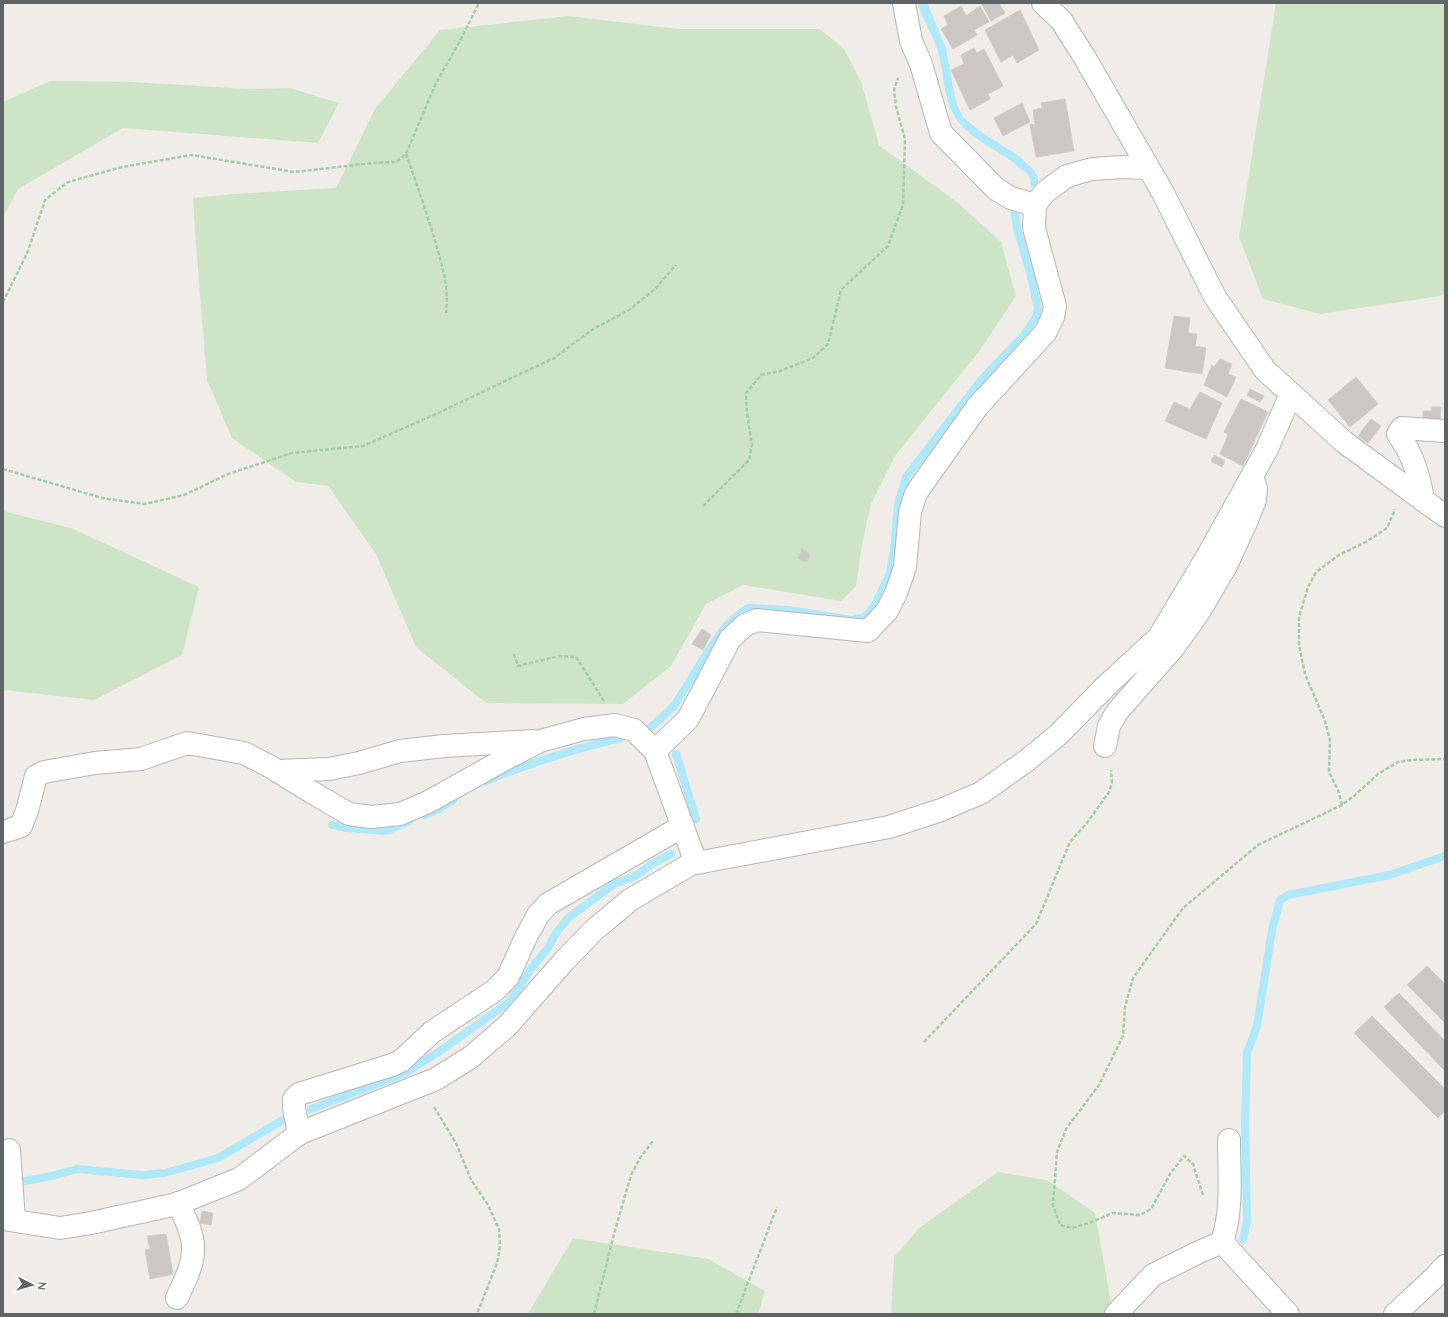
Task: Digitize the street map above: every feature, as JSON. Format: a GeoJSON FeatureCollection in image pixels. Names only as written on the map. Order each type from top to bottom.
{"type":"FeatureCollection","features":[{"type":"Feature","properties":{"kind":"street"},"geometry":{"type":"LineString","coordinates":[[904,3],[911,41],[918,56],[941,133],[996,189],[1011,198],[1035,205]]}},
{"type":"Feature","properties":{"kind":"street"},"geometry":{"type":"LineString","coordinates":[[1043,3],[1061,20],[1085,58],[1162,191],[1215,297],[1265,370],[1344,442],[1445,516]]}},
{"type":"Feature","properties":{"kind":"street"},"geometry":{"type":"LineString","coordinates":[[655,752],[688,719],[730,639],[745,625],[757,620],[868,631],[877,624],[888,611],[906,567],[910,512],[916,493],[977,407],[1045,333],[1053,318],[1055,306],[1034,228],[1035,205],[1045,192],[1067,176],[1092,169],[1122,166],[1148,168]]}},
{"type":"Feature","properties":{"kind":"street"},"geometry":{"type":"LineString","coordinates":[[9,1150],[8,1220],[60,1228],[90,1223],[178,1203],[239,1179],[299,1134],[436,1079],[471,1057],[507,1026],[589,935],[630,900],[691,864],[889,827],[941,810],[981,793],[1026,761],[1058,735],[1108,684],[1159,637],[1208,557],[1252,476],[1291,394]]}},
{"type":"Feature","properties":{"kind":"street"},"geometry":{"type":"LineString","coordinates":[[1423,500],[1419,477],[1406,445],[1398,434],[1402,428],[1445,431]]}},
{"type":"Feature","properties":{"kind":"street"},"geometry":{"type":"LineString","coordinates":[[1105,746],[1109,726],[1117,712],[1174,647],[1199,612],[1226,566],[1248,520],[1255,500],[1256,489],[1252,476]]}},
{"type":"Feature","properties":{"kind":"street"},"geometry":{"type":"LineString","coordinates":[[3,832],[21,826],[27,811],[36,776],[44,772],[95,763],[141,759],[186,744],[244,753],[349,814],[371,817],[400,814],[428,802],[540,741],[584,729],[615,725],[634,730],[655,752],[696,863]]}},
{"type":"Feature","properties":{"kind":"street"},"geometry":{"type":"LineString","coordinates":[[277,771],[329,769],[359,763],[400,751],[444,746],[540,741]]}},
{"type":"Feature","properties":{"kind":"street"},"geometry":{"type":"LineString","coordinates":[[299,1134],[294,1108],[294,1099],[299,1094],[392,1066],[401,1060],[432,1032],[499,987],[508,977],[526,937],[538,915],[548,904],[683,826]]}},
{"type":"Feature","properties":{"kind":"street"},"geometry":{"type":"LineString","coordinates":[[1116,1314],[1153,1275],[1222,1242],[1227,1227],[1229,1204],[1229,1140]]}},
{"type":"Feature","properties":{"kind":"street"},"geometry":{"type":"LineString","coordinates":[[177,1298],[192,1262],[194,1246],[178,1203]]}},
{"type":"Feature","properties":{"kind":"street"},"geometry":{"type":"LineString","coordinates":[[1222,1242],[1288,1314]]}},
{"type":"Feature","properties":{"kind":"street"},"geometry":{"type":"LineString","coordinates":[[1395,1314],[1445,1266]]}},
{"type":"Feature","properties":{"kind":"path"},"geometry":{"type":"LineString","coordinates":[[3,302],[28,251],[45,200],[68,182],[122,167],[192,155],[294,172],[373,163],[396,162],[406,154],[436,83],[460,41],[479,3]]}},
{"type":"Feature","properties":{"kind":"path"},"geometry":{"type":"LineString","coordinates":[[703,506],[749,460],[752,445],[747,413],[746,393],[761,375],[780,371],[813,358],[828,344],[841,290],[888,246],[902,204],[904,169],[904,139],[896,107],[894,90],[901,72],[918,56]]}},
{"type":"Feature","properties":{"kind":"path"},"geometry":{"type":"LineString","coordinates":[[406,154],[424,203],[447,282],[448,299],[446,313]]}},
{"type":"Feature","properties":{"kind":"path"},"geometry":{"type":"LineString","coordinates":[[3,469],[102,498],[145,504],[184,495],[228,474],[292,453],[363,446],[463,402],[554,358],[593,330],[629,310],[655,289],[676,265]]}},
{"type":"Feature","properties":{"kind":"path"},"geometry":{"type":"LineString","coordinates":[[1342,805],[1338,790],[1329,772],[1330,740],[1325,721],[1305,674],[1299,645],[1299,617],[1308,587],[1316,572],[1339,555],[1366,542],[1387,528],[1395,510],[1400,483]]}},
{"type":"Feature","properties":{"kind":"path"},"geometry":{"type":"LineString","coordinates":[[514,654],[518,666],[559,656],[576,657],[614,717],[615,725]]}},
{"type":"Feature","properties":{"kind":"path"},"geometry":{"type":"LineString","coordinates":[[924,1042],[1036,924],[1070,842],[1087,823],[1109,792],[1112,783],[1111,770],[1105,746]]}},
{"type":"Feature","properties":{"kind":"path"},"geometry":{"type":"LineString","coordinates":[[1205,1199],[1193,1164],[1184,1156],[1170,1174],[1151,1209],[1140,1215],[1114,1213],[1072,1228],[1060,1225],[1053,1205],[1057,1152],[1066,1129],[1099,1085],[1123,1036],[1125,1007],[1133,978],[1182,908],[1258,845],[1342,805],[1378,774],[1398,762],[1445,759]]}},
{"type":"Feature","properties":{"kind":"path"},"geometry":{"type":"LineString","coordinates":[[417,1086],[436,1109],[456,1143],[470,1180],[488,1204],[499,1229],[500,1247],[497,1263],[476,1314]]}},
{"type":"Feature","properties":{"kind":"path"},"geometry":{"type":"LineString","coordinates":[[594,1314],[614,1234],[631,1175],[640,1158],[653,1141]]}},
{"type":"Feature","properties":{"kind":"path"},"geometry":{"type":"LineString","coordinates":[[736,1314],[777,1207]]}},
{"type":"Feature","properties":{"kind":"green space"},"geometry":{"type":"Polygon","coordinates":[[[1276,3],[1445,3],[1445,293],[1440,296],[1320,314],[1263,299],[1239,237],[1276,3]]]}},
{"type":"Feature","properties":{"kind":"green space"},"geometry":{"type":"Polygon","coordinates":[[[569,16],[678,29],[820,29],[844,49],[862,84],[879,145],[958,203],[1001,242],[1016,296],[980,350],[895,456],[871,504],[862,544],[856,586],[841,601],[743,585],[706,604],[671,666],[623,704],[486,703],[416,647],[376,554],[328,486],[296,482],[232,438],[207,380],[193,198],[336,188],[375,109],[440,30],[569,16]]]}},
{"type":"Feature","properties":{"kind":"green space"},"geometry":{"type":"Polygon","coordinates":[[[50,81],[131,82],[250,89],[290,88],[339,103],[318,143],[123,128],[18,189],[3,217],[3,102],[50,81]]]}},
{"type":"Feature","properties":{"kind":"green space"},"geometry":{"type":"Polygon","coordinates":[[[3,511],[71,528],[199,587],[182,655],[94,700],[3,690],[3,511]]]}},
{"type":"Feature","properties":{"kind":"green space"},"geometry":{"type":"Polygon","coordinates":[[[998,1172],[1047,1180],[1095,1213],[1113,1314],[891,1314],[894,1257],[919,1228],[998,1172]]]}},
{"type":"Feature","properties":{"kind":"green space"},"geometry":{"type":"Polygon","coordinates":[[[573,1238],[708,1259],[765,1291],[758,1314],[528,1314],[573,1238]]]}},
{"type":"Feature","properties":{"kind":"water"},"geometry":{"type":"Polygon","coordinates":[[[918,3],[927,3],[946,48],[954,93],[958,107],[964,118],[984,134],[1019,156],[1037,175],[1039,186],[1031,187],[1029,175],[1006,157],[966,131],[954,116],[947,98],[938,51],[918,3]]]}},
{"type":"Feature","properties":{"kind":"building"},"geometry":{"type":"Polygon","coordinates":[[[981,3],[999,3],[1005,13],[991,21],[981,3]]]}},
{"type":"Feature","properties":{"kind":"building"},"geometry":{"type":"Polygon","coordinates":[[[961,6],[966,16],[980,6],[989,22],[974,30],[977,35],[953,49],[941,29],[948,25],[944,16],[961,6]]]}},
{"type":"Feature","properties":{"kind":"building"},"geometry":{"type":"Polygon","coordinates":[[[1020,10],[1039,50],[1017,63],[1013,55],[1001,62],[985,30],[1020,10]]]}},
{"type":"Feature","properties":{"kind":"building"},"geometry":{"type":"Polygon","coordinates":[[[974,48],[977,53],[984,49],[1003,86],[988,94],[990,99],[970,110],[951,70],[964,64],[961,55],[974,48]]]}},
{"type":"Feature","properties":{"kind":"building"},"geometry":{"type":"Polygon","coordinates":[[[1065,99],[1074,151],[1036,157],[1030,124],[1035,125],[1033,110],[1042,108],[1041,103],[1065,99]]]}},
{"type":"Feature","properties":{"kind":"building"},"geometry":{"type":"Polygon","coordinates":[[[1022,103],[1030,122],[1003,136],[994,118],[1022,103]]]}},
{"type":"Feature","properties":{"kind":"building"},"geometry":{"type":"Polygon","coordinates":[[[1174,316],[1190,318],[1188,333],[1197,334],[1195,346],[1206,348],[1202,374],[1165,368],[1174,316]]]}},
{"type":"Feature","properties":{"kind":"building"},"geometry":{"type":"Polygon","coordinates":[[[1220,359],[1232,364],[1228,374],[1236,377],[1227,397],[1204,385],[1212,365],[1214,367],[1220,359]]]}},
{"type":"Feature","properties":{"kind":"building"},"geometry":{"type":"Polygon","coordinates":[[[1356,377],[1378,404],[1350,427],[1328,400],[1356,377]]]}},
{"type":"Feature","properties":{"kind":"building"},"geometry":{"type":"Polygon","coordinates":[[[1250,389],[1264,396],[1260,402],[1247,395],[1250,389]]]}},
{"type":"Feature","properties":{"kind":"building"},"geometry":{"type":"Polygon","coordinates":[[[1200,392],[1222,403],[1206,439],[1165,421],[1174,402],[1190,409],[1200,392]]]}},
{"type":"Feature","properties":{"kind":"building"},"geometry":{"type":"Polygon","coordinates":[[[1241,399],[1268,412],[1243,466],[1220,454],[1228,435],[1224,432],[1241,399]]]}},
{"type":"Feature","properties":{"kind":"building"},"geometry":{"type":"Polygon","coordinates":[[[1432,407],[1441,407],[1440,421],[1423,420],[1423,411],[1432,411],[1432,407]]]}},
{"type":"Feature","properties":{"kind":"building"},"geometry":{"type":"Polygon","coordinates":[[[1371,419],[1381,426],[1368,443],[1358,436],[1371,419]]]}},
{"type":"Feature","properties":{"kind":"building"},"geometry":{"type":"Polygon","coordinates":[[[1214,455],[1225,461],[1222,467],[1211,461],[1214,455]]]}},
{"type":"Feature","properties":{"kind":"building"},"geometry":{"type":"Polygon","coordinates":[[[802,549],[810,553],[807,562],[798,559],[802,549]]]}},
{"type":"Feature","properties":{"kind":"building"},"geometry":{"type":"Polygon","coordinates":[[[702,629],[711,635],[703,650],[692,644],[702,629]]]}},
{"type":"Feature","properties":{"kind":"building"},"geometry":{"type":"Polygon","coordinates":[[[1427,966],[1445,984],[1445,1023],[1407,985],[1427,966]]]}},
{"type":"Feature","properties":{"kind":"building"},"geometry":{"type":"Polygon","coordinates":[[[1399,993],[1445,1041],[1445,1071],[1384,1007],[1399,993]]]}},
{"type":"Feature","properties":{"kind":"building"},"geometry":{"type":"Polygon","coordinates":[[[1372,1016],[1445,1089],[1445,1111],[1438,1118],[1354,1033],[1372,1016]]]}},
{"type":"Feature","properties":{"kind":"building"},"geometry":{"type":"Polygon","coordinates":[[[202,1211],[213,1213],[211,1225],[200,1223],[202,1211]]]}},
{"type":"Feature","properties":{"kind":"building"},"geometry":{"type":"Polygon","coordinates":[[[166,1234],[173,1274],[150,1279],[145,1250],[150,1249],[147,1236],[166,1234]]]}},
{"type":"Feature","properties":{"kind":"waterway"},"geometry":{"type":"LineString","coordinates":[[649,729],[674,706],[707,653],[726,626],[749,608],[788,610],[852,620],[865,617],[875,605],[890,573],[894,550],[898,505],[906,477],[982,379],[1024,335],[1036,317],[1038,309],[1031,276],[1017,228],[1014,209]]}},
{"type":"Feature","properties":{"kind":"waterway"},"geometry":{"type":"LineString","coordinates":[[486,781],[552,757],[620,738]]}},
{"type":"Feature","properties":{"kind":"waterway"},"geometry":{"type":"LineString","coordinates":[[676,754],[696,819]]}},
{"type":"Feature","properties":{"kind":"waterway"},"geometry":{"type":"LineString","coordinates":[[425,815],[437,810],[453,800]]}},
{"type":"Feature","properties":{"kind":"waterway"},"geometry":{"type":"LineString","coordinates":[[332,825],[348,828],[386,831],[409,821]]}},
{"type":"Feature","properties":{"kind":"waterway"},"geometry":{"type":"LineString","coordinates":[[311,1109],[405,1073],[440,1051],[509,1002],[568,918],[614,884],[635,876],[652,864],[671,854]]}},
{"type":"Feature","properties":{"kind":"waterway"},"geometry":{"type":"LineString","coordinates":[[1243,1239],[1247,1221],[1245,1123],[1247,1053],[1257,1026],[1272,930],[1280,900],[1288,895],[1389,875],[1445,856]]}},
{"type":"Feature","properties":{"kind":"waterway"},"geometry":{"type":"LineString","coordinates":[[19,1182],[52,1176],[77,1169],[142,1175],[165,1173],[218,1158],[283,1120]]}}]}
